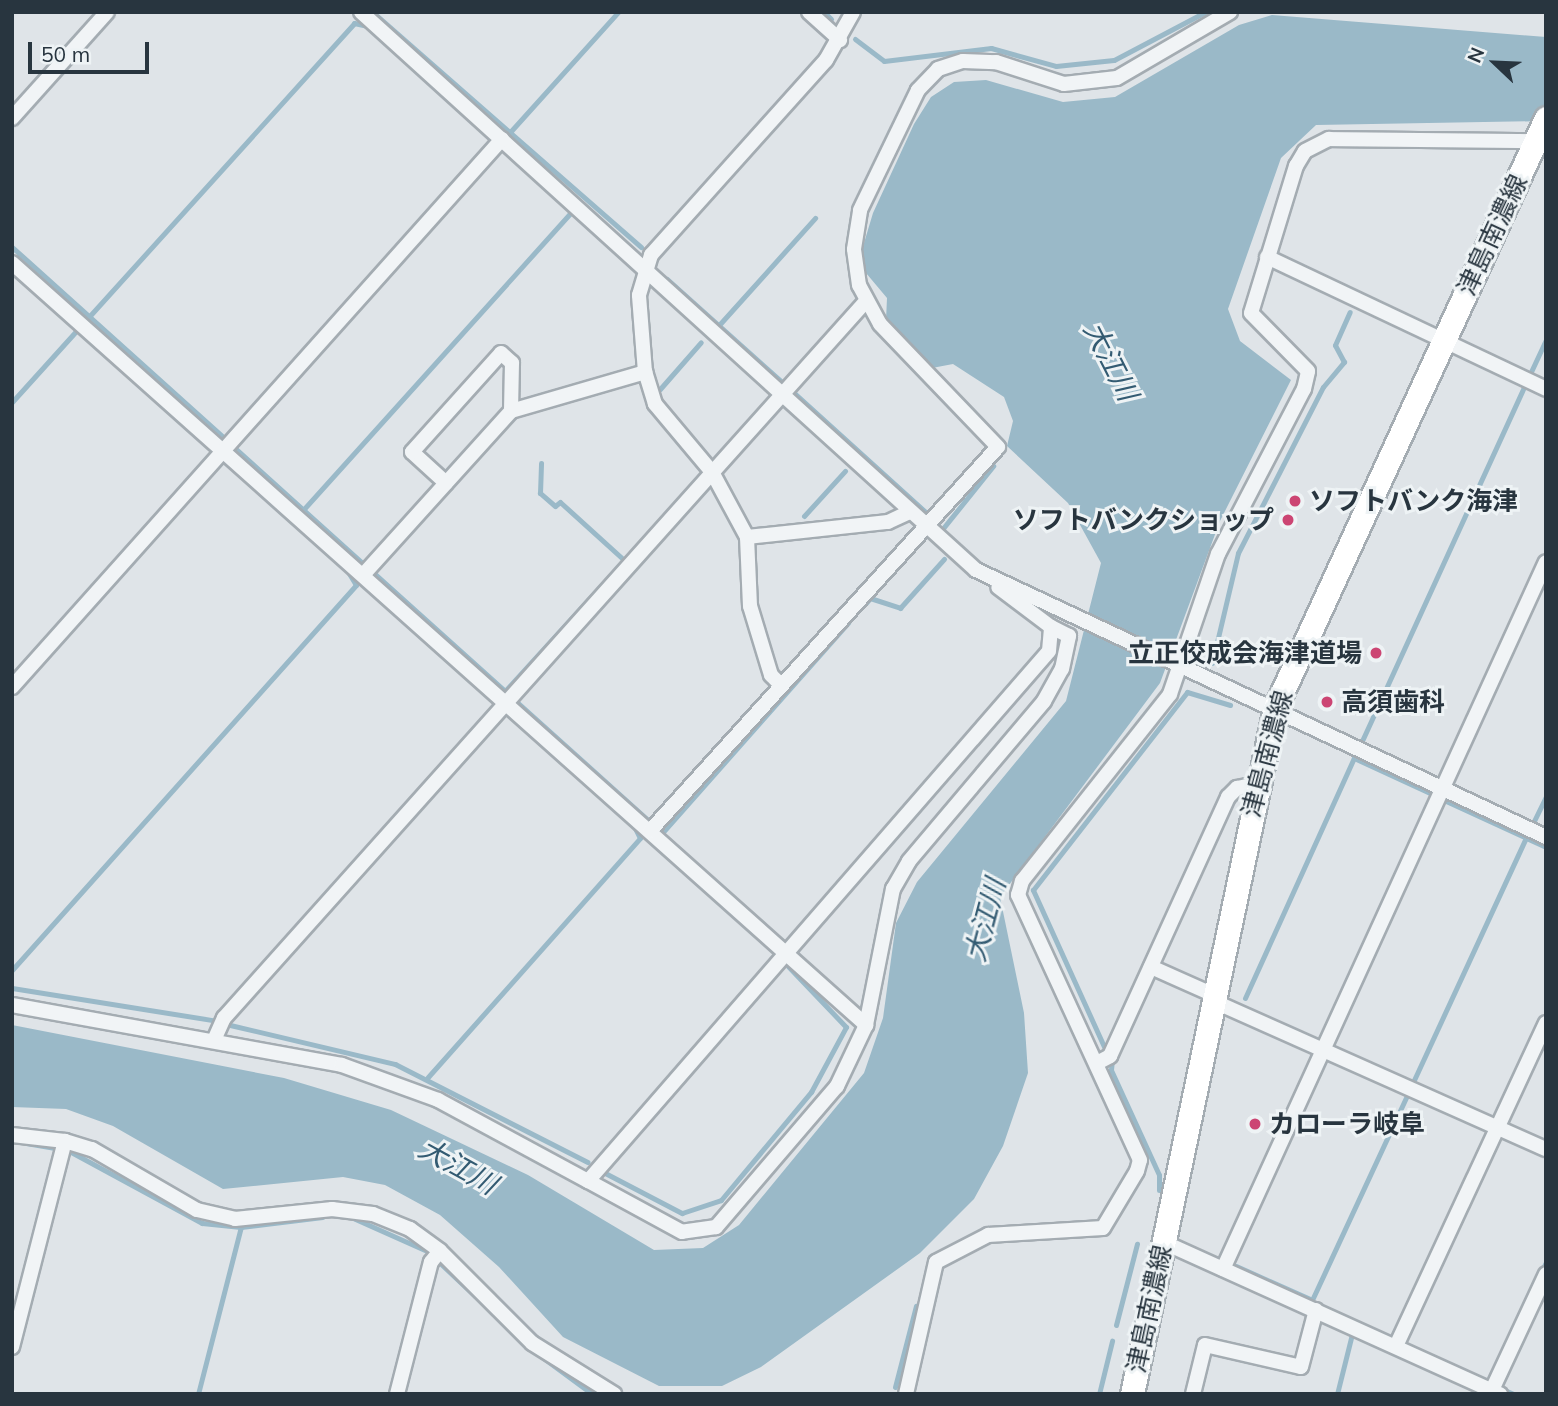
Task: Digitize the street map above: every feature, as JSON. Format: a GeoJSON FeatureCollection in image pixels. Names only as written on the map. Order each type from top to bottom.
{"type":"FeatureCollection","features":[{"type":"Feature","properties":{"kind":"main road","name":"津島南濃線"},"geometry":{"type":"LineString","coordinates":[[1132,1394],[1256,784],[1275,708],[1442,341],[1541,132]]}},
{"type":"Feature","properties":{"kind":"street"},"geometry":{"type":"LineString","coordinates":[[12,118],[107,12]]}},
{"type":"Feature","properties":{"kind":"street"},"geometry":{"type":"LineString","coordinates":[[809,12],[840,40]]}},
{"type":"Feature","properties":{"kind":"street"},"geometry":{"type":"LineString","coordinates":[[781,685],[771,675],[750,606],[747,537],[712,471],[655,404],[645,372],[639,295],[651,256],[840,40],[853,12]]}},
{"type":"Feature","properties":{"kind":"street"},"geometry":{"type":"LineString","coordinates":[[650,831],[998,447],[880,324],[866,301],[854,249],[860,210],[918,90],[938,69],[963,61],[996,62],[1064,84],[1093,84],[1156,59],[1230,12]]}},
{"type":"Feature","properties":{"kind":"street"},"geometry":{"type":"LineString","coordinates":[[12,1005],[215,1038],[389,1080],[682,1232],[716,1227],[837,1086],[866,1026],[893,890],[909,862],[1044,701],[1062,669],[1069,636],[1051,627],[924,529],[362,13]]}},
{"type":"Feature","properties":{"kind":"street"},"geometry":{"type":"LineString","coordinates":[[905,1394],[936,1262],[988,1235],[1103,1228],[1111,1222],[1140,1160],[1018,895],[1022,881],[1170,694],[1218,554],[1308,379],[1303,365],[1253,320],[1267,257],[1296,166],[1317,142],[1422,135],[1541,132]]}},
{"type":"Feature","properties":{"kind":"street"},"geometry":{"type":"LineString","coordinates":[[12,687],[502,139]]}},
{"type":"Feature","properties":{"kind":"street"},"geometry":{"type":"LineString","coordinates":[[1267,257],[1546,389]]}},
{"type":"Feature","properties":{"kind":"street"},"geometry":{"type":"LineString","coordinates":[[12,263],[509,704],[866,1026]]}},
{"type":"Feature","properties":{"kind":"street"},"geometry":{"type":"LineString","coordinates":[[215,1038],[225,1018],[509,704],[712,471],[866,301]]}},
{"type":"Feature","properties":{"kind":"street"},"geometry":{"type":"LineString","coordinates":[[446,483],[412,452],[501,353],[512,363],[511,411]]}},
{"type":"Feature","properties":{"kind":"street"},"geometry":{"type":"LineString","coordinates":[[363,575],[511,411],[645,372]]}},
{"type":"Feature","properties":{"kind":"street"},"geometry":{"type":"LineString","coordinates":[[747,537],[888,522],[907,513]]}},
{"type":"Feature","properties":{"kind":"street"},"geometry":{"type":"LineString","coordinates":[[1223,1269],[1546,562]]}},
{"type":"Feature","properties":{"kind":"street"},"geometry":{"type":"LineString","coordinates":[[986,577],[1275,708],[1546,837]]}},
{"type":"Feature","properties":{"kind":"street"},"geometry":{"type":"LineString","coordinates":[[588,1181],[1049,651],[1051,627]]}},
{"type":"Feature","properties":{"kind":"street"},"geometry":{"type":"LineString","coordinates":[[1097,1063],[1110,1056],[1228,797],[1237,788],[1256,784]]}},
{"type":"Feature","properties":{"kind":"street"},"geometry":{"type":"LineString","coordinates":[[1150,967],[1546,1149]]}},
{"type":"Feature","properties":{"kind":"street"},"geometry":{"type":"LineString","coordinates":[[1396,1346],[1546,1023]]}},
{"type":"Feature","properties":{"kind":"street"},"geometry":{"type":"LineString","coordinates":[[12,1135],[65,1141],[92,1149],[197,1210],[235,1219],[332,1209],[373,1214],[410,1229],[440,1251],[532,1343],[614,1394]]}},
{"type":"Feature","properties":{"kind":"street"},"geometry":{"type":"LineString","coordinates":[[12,1347],[65,1141]]}},
{"type":"Feature","properties":{"kind":"street"},"geometry":{"type":"LineString","coordinates":[[1163,1242],[1396,1346],[1488,1391],[1546,1274]]}},
{"type":"Feature","properties":{"kind":"street"},"geometry":{"type":"LineString","coordinates":[[397,1394],[431,1262],[440,1251]]}},
{"type":"Feature","properties":{"kind":"street"},"geometry":{"type":"LineString","coordinates":[[1193,1394],[1205,1345],[1301,1367],[1316,1310]]}},
{"type":"Feature","properties":{"kind":"water","name":"大江川"},"geometry":{"type":"Polygon","coordinates":[[[1272,15],[1546,37],[1546,121],[1316,125],[1281,158],[1228,309],[1240,341],[1291,380],[1220,521],[1160,683],[1000,897],[1024,1013],[1028,1073],[1003,1146],[974,1199],[920,1253],[761,1367],[722,1386],[659,1386],[563,1337],[499,1267],[440,1215],[385,1185],[343,1177],[223,1189],[113,1126],[66,1109],[12,1107],[12,1025],[284,1078],[391,1110],[528,1175],[654,1250],[703,1248],[739,1225],[864,1073],[883,1018],[896,923],[917,882],[1066,701],[1101,563],[1068,503],[1007,446],[1013,421],[1004,397],[953,364],[932,368],[886,320],[887,298],[866,273],[861,253],[873,213],[914,124],[931,97],[954,82],[986,80],[1063,102],[1115,97],[1239,25],[1272,15]]]}},
{"type":"Feature","properties":{"kind":"waterway"},"geometry":{"type":"LineString","coordinates":[[511,131],[618,12]]}},
{"type":"Feature","properties":{"kind":"waterway"},"geometry":{"type":"LineString","coordinates":[[824,12],[831,19]]}},
{"type":"Feature","properties":{"kind":"waterway"},"geometry":{"type":"LineString","coordinates":[[855,39],[884,61],[991,48],[1056,66],[1114,60],[1205,12]]}},
{"type":"Feature","properties":{"kind":"waterway"},"geometry":{"type":"LineString","coordinates":[[377,16],[641,247]]}},
{"type":"Feature","properties":{"kind":"waterway"},"geometry":{"type":"LineString","coordinates":[[86,320],[354,23],[367,26]]}},
{"type":"Feature","properties":{"kind":"waterway"},"geometry":{"type":"LineString","coordinates":[[303,510],[571,212]]}},
{"type":"Feature","properties":{"kind":"waterway"},"geometry":{"type":"LineString","coordinates":[[719,325],[815,218]]}},
{"type":"Feature","properties":{"kind":"waterway"},"geometry":{"type":"LineString","coordinates":[[12,247],[224,438]]}},
{"type":"Feature","properties":{"kind":"waterway"},"geometry":{"type":"LineString","coordinates":[[667,279],[783,383]]}},
{"type":"Feature","properties":{"kind":"waterway"},"geometry":{"type":"LineString","coordinates":[[1212,663],[1238,553],[1323,387],[1344,362],[1335,345],[1350,312]]}},
{"type":"Feature","properties":{"kind":"waterway"},"geometry":{"type":"LineString","coordinates":[[12,402],[77,330]]}},
{"type":"Feature","properties":{"kind":"waterway"},"geometry":{"type":"LineString","coordinates":[[1529,376],[1546,340]]}},
{"type":"Feature","properties":{"kind":"waterway"},"geometry":{"type":"LineString","coordinates":[[660,389],[701,342]]}},
{"type":"Feature","properties":{"kind":"waterway"},"geometry":{"type":"LineString","coordinates":[[1361,743],[1524,387]]}},
{"type":"Feature","properties":{"kind":"waterway"},"geometry":{"type":"LineString","coordinates":[[792,391],[930,516]]}},
{"type":"Feature","properties":{"kind":"waterway"},"geometry":{"type":"LineString","coordinates":[[236,449],[362,563]]}},
{"type":"Feature","properties":{"kind":"waterway"},"geometry":{"type":"LineString","coordinates":[[505,691],[624,560],[560,502],[555,506],[540,493],[541,463]]}},
{"type":"Feature","properties":{"kind":"waterway"},"geometry":{"type":"LineString","coordinates":[[940,532],[993,466]]}},
{"type":"Feature","properties":{"kind":"waterway"},"geometry":{"type":"LineString","coordinates":[[804,516],[845,471]]}},
{"type":"Feature","properties":{"kind":"waterway"},"geometry":{"type":"LineString","coordinates":[[866,603],[870,598],[900,608],[944,559]]}},
{"type":"Feature","properties":{"kind":"waterway"},"geometry":{"type":"LineString","coordinates":[[12,970],[356,585],[347,570]]}},
{"type":"Feature","properties":{"kind":"waterway"},"geometry":{"type":"LineString","coordinates":[[375,574],[507,693]]}},
{"type":"Feature","properties":{"kind":"waterway"},"geometry":{"type":"LineString","coordinates":[[662,833],[848,623]]}},
{"type":"Feature","properties":{"kind":"waterway"},"geometry":{"type":"LineString","coordinates":[[1106,1051],[1033,890],[1187,692],[1230,705]]}},
{"type":"Feature","properties":{"kind":"waterway"},"geometry":{"type":"LineString","coordinates":[[518,703],[649,821]]}},
{"type":"Feature","properties":{"kind":"waterway"},"geometry":{"type":"LineString","coordinates":[[1245,998],[1354,758],[1432,794]]}},
{"type":"Feature","properties":{"kind":"waterway"},"geometry":{"type":"LineString","coordinates":[[1533,823],[1546,796]]}},
{"type":"Feature","properties":{"kind":"waterway"},"geometry":{"type":"LineString","coordinates":[[1446,801],[1546,847]]}},
{"type":"Feature","properties":{"kind":"waterway"},"geometry":{"type":"LineString","coordinates":[[428,1077],[640,838],[635,828]]}},
{"type":"Feature","properties":{"kind":"waterway"},"geometry":{"type":"LineString","coordinates":[[659,831],[686,855]]}},
{"type":"Feature","properties":{"kind":"waterway"},"geometry":{"type":"LineString","coordinates":[[1414,1080],[1526,838]]}},
{"type":"Feature","properties":{"kind":"waterway"},"geometry":{"type":"LineString","coordinates":[[605,1173],[682,1213],[721,1200],[811,1092],[846,1027],[788,966]]}},
{"type":"Feature","properties":{"kind":"waterway"},"geometry":{"type":"LineString","coordinates":[[12,988],[212,1020]]}},
{"type":"Feature","properties":{"kind":"waterway"},"geometry":{"type":"LineString","coordinates":[[230,1025],[395,1064],[587,1162]]}},
{"type":"Feature","properties":{"kind":"waterway"},"geometry":{"type":"LineString","coordinates":[[1112,1060],[1111,1070],[1159,1175],[1159,1190]]}},
{"type":"Feature","properties":{"kind":"waterway"},"geometry":{"type":"LineString","coordinates":[[1236,1266],[1312,1300],[1408,1093]]}},
{"type":"Feature","properties":{"kind":"waterway"},"geometry":{"type":"LineString","coordinates":[[26,1143],[54,1148]]}},
{"type":"Feature","properties":{"kind":"waterway"},"geometry":{"type":"LineString","coordinates":[[71,1152],[202,1223],[241,1227],[322,1217]]}},
{"type":"Feature","properties":{"kind":"waterway"},"geometry":{"type":"LineString","coordinates":[[353,1218],[427,1251]]}},
{"type":"Feature","properties":{"kind":"waterway"},"geometry":{"type":"LineString","coordinates":[[198,1394],[241,1227]]}},
{"type":"Feature","properties":{"kind":"waterway"},"geometry":{"type":"LineString","coordinates":[[1116,1325],[1137,1244]]}},
{"type":"Feature","properties":{"kind":"waterway"},"geometry":{"type":"LineString","coordinates":[[1540,1274],[1546,1262]]}},
{"type":"Feature","properties":{"kind":"waterway"},"geometry":{"type":"LineString","coordinates":[[441,1264],[475,1296]]}},
{"type":"Feature","properties":{"kind":"waterway"},"geometry":{"type":"LineString","coordinates":[[895,1387],[916,1306]]}},
{"type":"Feature","properties":{"kind":"waterway"},"geometry":{"type":"LineString","coordinates":[[1337,1394],[1352,1334]]}},
{"type":"Feature","properties":{"kind":"waterway"},"geometry":{"type":"LineString","coordinates":[[1099,1394],[1112,1341]]}},
{"type":"Feature","properties":{"kind":"waterway"},"geometry":{"type":"LineString","coordinates":[[527,1346],[592,1394]]}},
{"type":"Feature","properties":{"kind":"waterway"},"geometry":{"type":"LineString","coordinates":[[1502,1389],[1513,1394]]}},
{"type":"Feature","properties":{"kind":"place","name":"ソフトバンク海津"},"geometry":{"type":"Point","coordinates":[1295,501]}},
{"type":"Feature","properties":{"kind":"place","name":"ソフトバンクショップ"},"geometry":{"type":"Point","coordinates":[1288,520]}},
{"type":"Feature","properties":{"kind":"place","name":"立正佼成会海津道場"},"geometry":{"type":"Point","coordinates":[1376,653]}},
{"type":"Feature","properties":{"kind":"place","name":"高須歯科"},"geometry":{"type":"Point","coordinates":[1327,702]}},
{"type":"Feature","properties":{"kind":"place","name":"カローラ岐阜"},"geometry":{"type":"Point","coordinates":[1255,1124]}}]}
